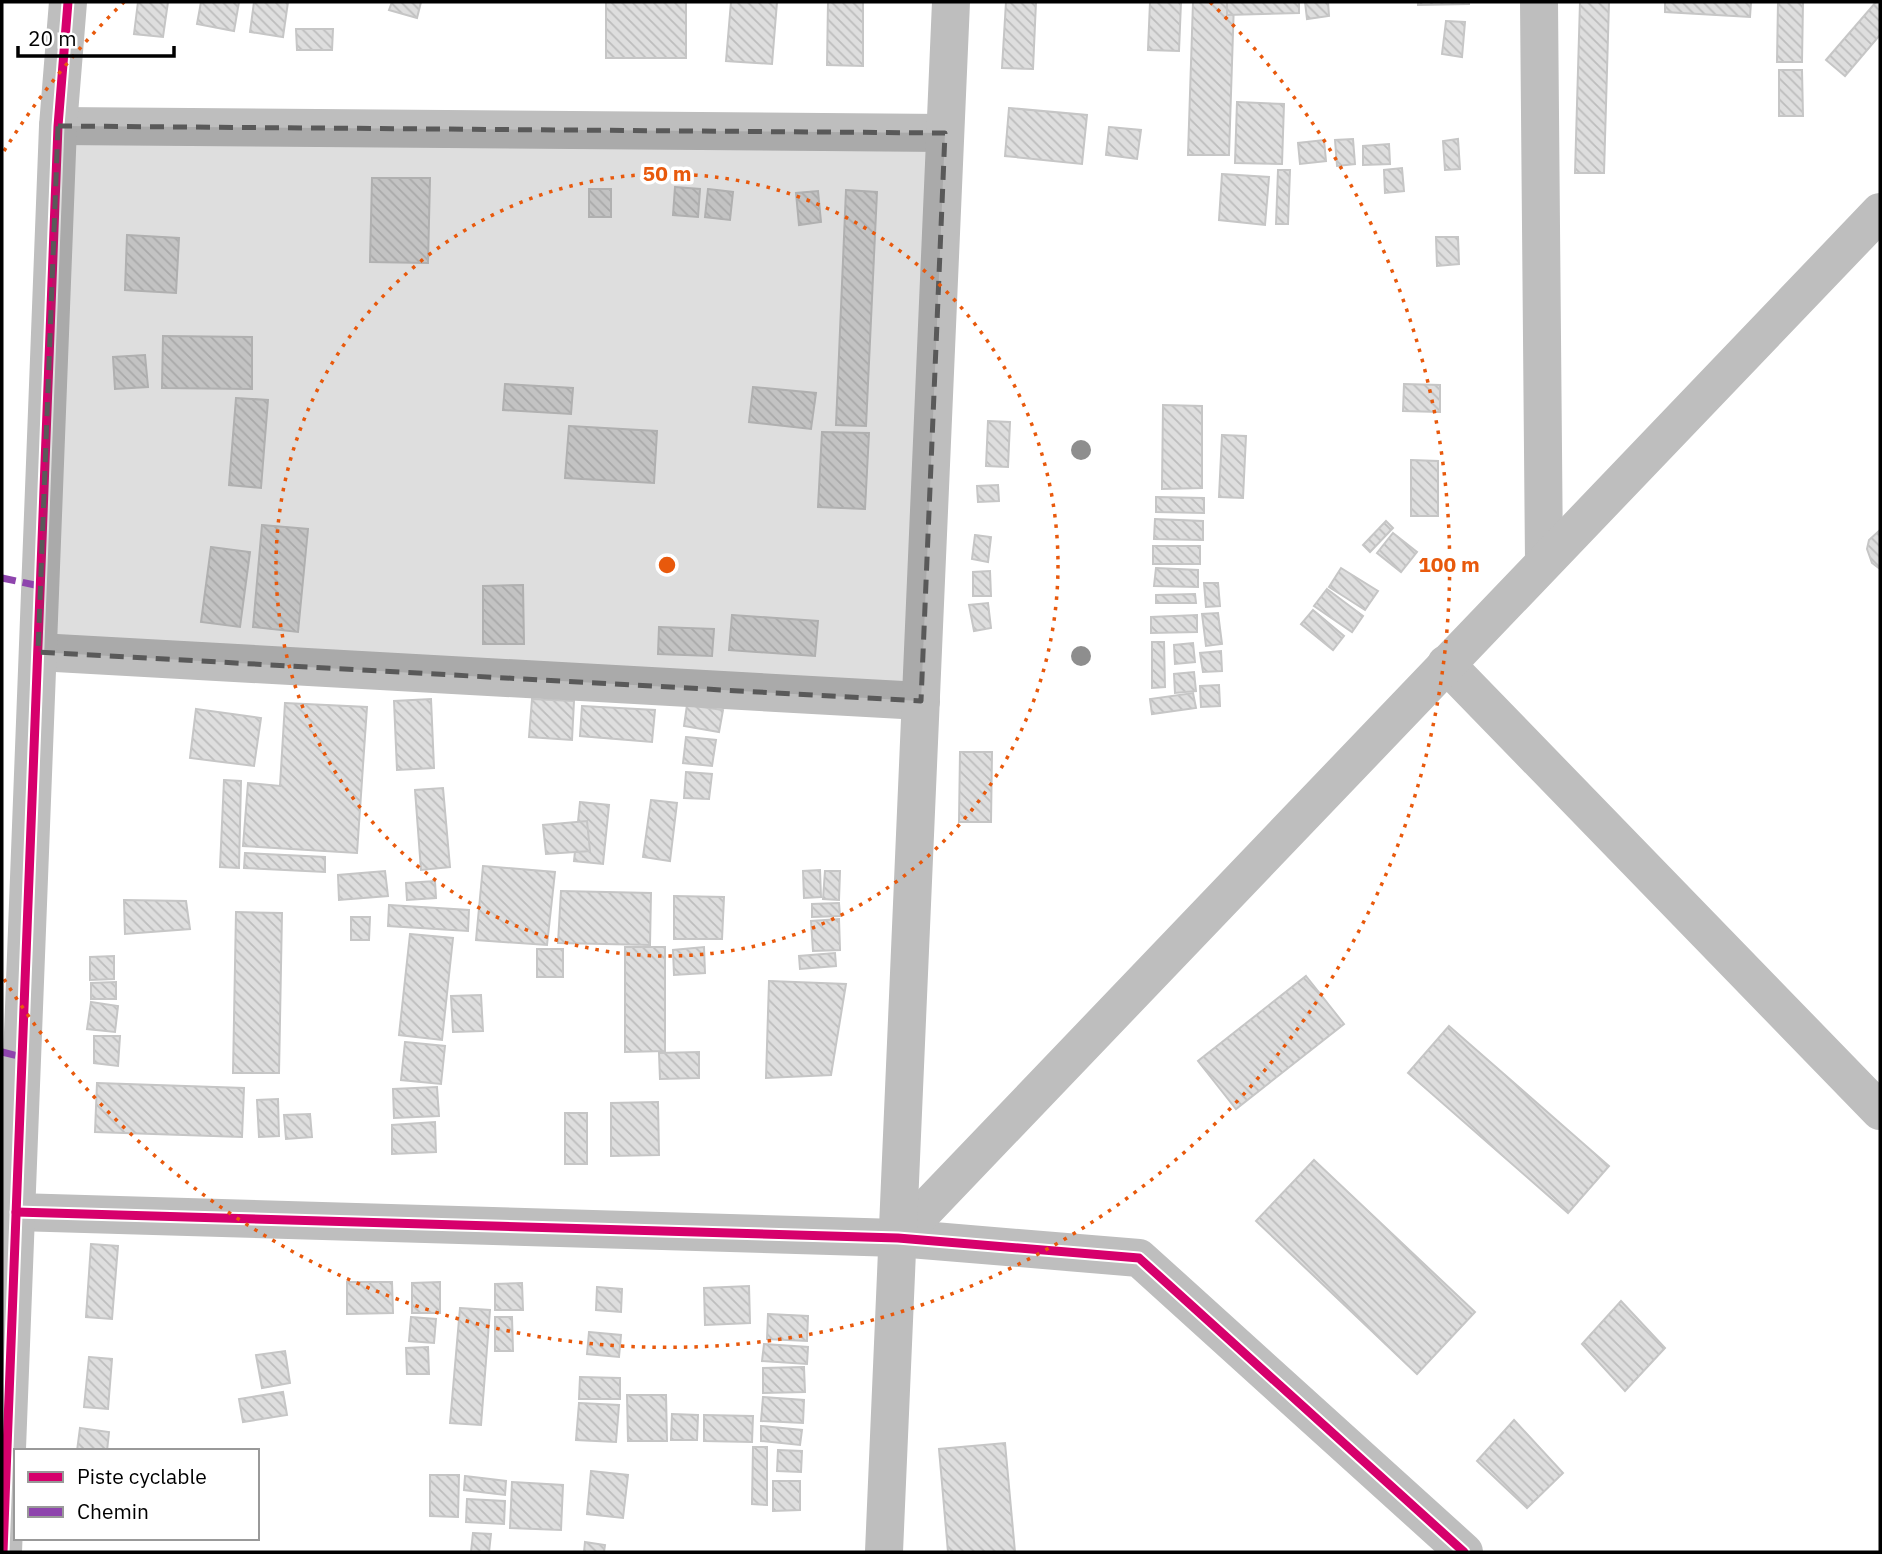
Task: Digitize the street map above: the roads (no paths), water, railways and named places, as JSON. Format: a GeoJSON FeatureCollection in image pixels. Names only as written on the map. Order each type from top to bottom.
{"type":"FeatureCollection","features":[{"type":"Feature","properties":{"kind":"street"},"geometry":{"type":"LineString","coordinates":[[3,1552],[58,126],[68,2]]}},
{"type":"Feature","properties":{"kind":"street"},"geometry":{"type":"LineString","coordinates":[[884,1552],[951,2]]}},
{"type":"Feature","properties":{"kind":"street"},"geometry":{"type":"LineString","coordinates":[[1539,2],[1544,562]]}},
{"type":"Feature","properties":{"kind":"street"},"geometry":{"type":"LineString","coordinates":[[58,126],[945,133]]}},
{"type":"Feature","properties":{"kind":"street"},"geometry":{"type":"LineString","coordinates":[[898,1238],[1880,212]]}},
{"type":"Feature","properties":{"kind":"street"},"geometry":{"type":"LineString","coordinates":[[38,652],[921,701]]}},
{"type":"Feature","properties":{"kind":"street"},"geometry":{"type":"LineString","coordinates":[[1446,664],[1880,1111]]}},
{"type":"Feature","properties":{"kind":"street"},"geometry":{"type":"LineString","coordinates":[[16,1212],[898,1238],[1139,1258],[1464,1552]]}}]}
